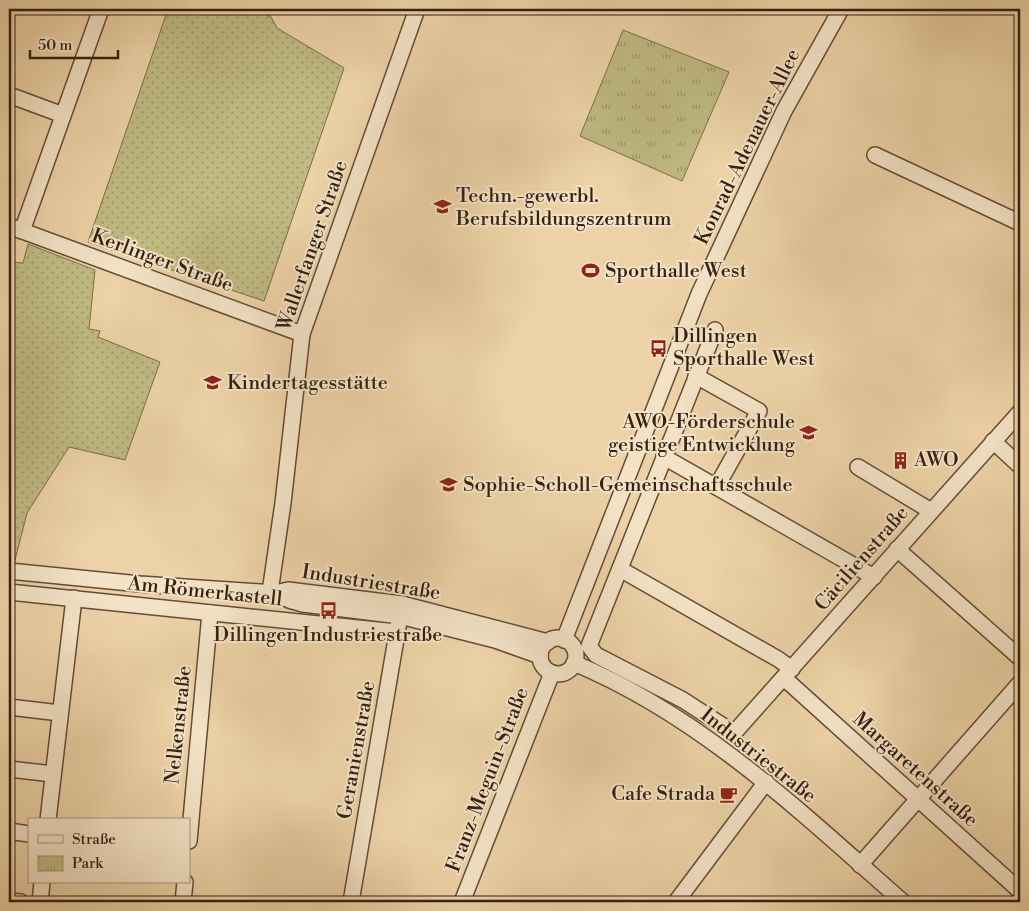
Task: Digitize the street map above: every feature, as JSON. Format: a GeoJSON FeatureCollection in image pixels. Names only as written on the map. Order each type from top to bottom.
{"type":"FeatureCollection","features":[{"type":"Feature","properties":{"kind":"street"},"geometry":{"type":"LineString","coordinates":[[15,228],[62,115],[101,9]]}},
{"type":"Feature","properties":{"kind":"street","name":"Wallerfanger Straße"},"geometry":{"type":"LineString","coordinates":[[273,593],[302,334],[417,9]]}},
{"type":"Feature","properties":{"kind":"street","name":"Konrad-Adenauer-Allee"},"geometry":{"type":"LineString","coordinates":[[564,640],[699,294],[784,111],[842,9]]}},
{"type":"Feature","properties":{"kind":"street"},"geometry":{"type":"LineString","coordinates":[[9,95],[62,115]]}},
{"type":"Feature","properties":{"kind":"street"},"geometry":{"type":"LineString","coordinates":[[875,155],[1020,223]]}},
{"type":"Feature","properties":{"kind":"street","name":"Kerlinger Straße"},"geometry":{"type":"LineString","coordinates":[[15,228],[302,334]]}},
{"type":"Feature","properties":{"kind":"street"},"geometry":{"type":"LineString","coordinates":[[620,568],[716,330]]}},
{"type":"Feature","properties":{"kind":"street"},"geometry":{"type":"LineString","coordinates":[[696,376],[759,411],[717,486]]}},
{"type":"Feature","properties":{"kind":"street","name":"Cäcilienstraße"},"geometry":{"type":"LineString","coordinates":[[620,568],[589,642],[590,649],[596,655],[683,700],[734,733],[1020,412]]}},
{"type":"Feature","properties":{"kind":"street"},"geometry":{"type":"LineString","coordinates":[[993,441],[1020,466]]}},
{"type":"Feature","properties":{"kind":"street"},"geometry":{"type":"LineString","coordinates":[[664,457],[874,577]]}},
{"type":"Feature","properties":{"kind":"street"},"geometry":{"type":"LineString","coordinates":[[858,467],[931,510]]}},
{"type":"Feature","properties":{"kind":"street"},"geometry":{"type":"LineString","coordinates":[[897,549],[1019,656]]}},
{"type":"Feature","properties":{"kind":"street","name":"Margaretenstraße"},"geometry":{"type":"LineString","coordinates":[[620,568],[778,658],[788,674],[919,800],[1020,891]]}},
{"type":"Feature","properties":{"kind":"street","name":"Industriestraße"},"geometry":{"type":"LineString","coordinates":[[9,571],[140,584],[273,593],[303,604],[401,610],[548,642]]}},
{"type":"Feature","properties":{"kind":"street","name":"Am Römerkastell"},"geometry":{"type":"LineString","coordinates":[[9,592],[397,632]]}},
{"type":"Feature","properties":{"kind":"street"},"geometry":{"type":"LineString","coordinates":[[48,818],[74,598]]}},
{"type":"Feature","properties":{"kind":"street","name":"Industriestraße"},"geometry":{"type":"LineString","coordinates":[[401,610],[540,656]]}},
{"type":"Feature","properties":{"kind":"street","name":"Geranienstraße"},"geometry":{"type":"LineString","coordinates":[[351,902],[401,610]]}},
{"type":"Feature","properties":{"kind":"street","name":"Nelkenstraße"},"geometry":{"type":"LineString","coordinates":[[190,830],[210,613]]}},
{"type":"Feature","properties":{"kind":"street"},"geometry":{"type":"LineString","coordinates":[[553,639],[564,640],[575,651],[574,663],[563,673],[552,673],[543,666],[540,656],[541,651],[553,639]]}},
{"type":"Feature","properties":{"kind":"street","name":"Industriestraße"},"geometry":{"type":"LineString","coordinates":[[574,663],[666,712],[736,758],[903,902]]}},
{"type":"Feature","properties":{"kind":"street","name":"Franz-Meguin-Straße"},"geometry":{"type":"LineString","coordinates":[[462,902],[552,673]]}},
{"type":"Feature","properties":{"kind":"street"},"geometry":{"type":"LineString","coordinates":[[860,865],[1020,683]]}},
{"type":"Feature","properties":{"kind":"street"},"geometry":{"type":"LineString","coordinates":[[9,708],[60,714]]}},
{"type":"Feature","properties":{"kind":"street"},"geometry":{"type":"LineString","coordinates":[[9,769],[53,774]]}},
{"type":"Feature","properties":{"kind":"street"},"geometry":{"type":"LineString","coordinates":[[676,902],[766,782]]}},
{"type":"Feature","properties":{"kind":"street"},"geometry":{"type":"LineString","coordinates":[[9,831],[28,834]]}},
{"type":"Feature","properties":{"kind":"street"},"geometry":{"type":"LineString","coordinates":[[40,902],[42,884]]}},
{"type":"Feature","properties":{"kind":"street"},"geometry":{"type":"LineString","coordinates":[[183,902],[185,884]]}},
{"type":"Feature","properties":{"kind":"street"},"geometry":{"type":"LineString","coordinates":[[9,901],[22,902]]}},
{"type":"Feature","properties":{"kind":"green space"},"geometry":{"type":"Polygon","coordinates":[[[168,9],[256,9],[271,17],[277,28],[344,68],[264,301],[88,242],[168,9]]]}},
{"type":"Feature","properties":{"kind":"green space"},"geometry":{"type":"Polygon","coordinates":[[[623,30],[729,72],[682,181],[580,136],[623,30]]]}},
{"type":"Feature","properties":{"kind":"green space"},"geometry":{"type":"Polygon","coordinates":[[[28,244],[95,270],[89,329],[100,331],[98,337],[160,362],[125,460],[69,447],[27,513],[14,564],[9,563],[9,262],[23,263],[28,244]]]}},
{"type":"Feature","properties":{"kind":"place","name":"Techn.-gewerbl. Berufsbildungszentrum"},"geometry":{"type":"Point","coordinates":[442,207]}},
{"type":"Feature","properties":{"kind":"place","name":"Sporthalle West"},"geometry":{"type":"Point","coordinates":[591,271]}},
{"type":"Feature","properties":{"kind":"place","name":"Dillingen Sporthalle West"},"geometry":{"type":"Point","coordinates":[659,348]}},
{"type":"Feature","properties":{"kind":"place","name":"Kindertagesstätte"},"geometry":{"type":"Point","coordinates":[213,383]}},
{"type":"Feature","properties":{"kind":"place","name":"AWO-Förderschule geistige Entwicklung"},"geometry":{"type":"Point","coordinates":[809,433]}},
{"type":"Feature","properties":{"kind":"place","name":"AWO"},"geometry":{"type":"Point","coordinates":[900,460]}},
{"type":"Feature","properties":{"kind":"place","name":"Sophie-Scholl-Gemeinschaftsschule"},"geometry":{"type":"Point","coordinates":[449,485]}},
{"type":"Feature","properties":{"kind":"place","name":"Dillingen Industriestraße"},"geometry":{"type":"Point","coordinates":[328,611]}},
{"type":"Feature","properties":{"kind":"place","name":"Cafe Strada"},"geometry":{"type":"Point","coordinates":[729,794]}}]}
